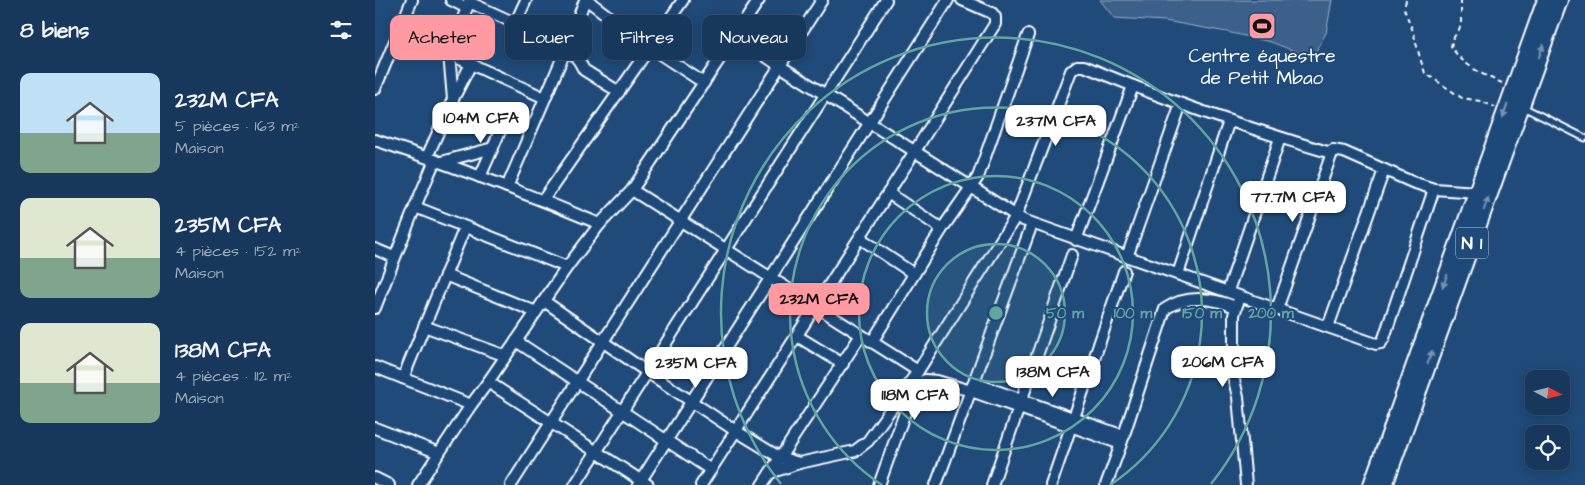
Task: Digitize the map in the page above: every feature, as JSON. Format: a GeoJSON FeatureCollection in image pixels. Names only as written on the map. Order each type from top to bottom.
{"type":"FeatureCollection","features":[{"type":"Feature","properties":{"kind":"highway","name":"N 1"},"geometry":{"type":"LineString","coordinates":[[1372,485],[1546,0]]}},
{"type":"Feature","properties":{"kind":"highway","name":"N 1"},"geometry":{"type":"LineString","coordinates":[[1384,485],[1559,0]]}},
{"type":"Feature","properties":{"kind":"street"},"geometry":{"type":"LineString","coordinates":[[375,89],[413,0]]}},
{"type":"Feature","properties":{"kind":"street"},"geometry":{"type":"LineString","coordinates":[[451,0],[469,3],[505,19]]}},
{"type":"Feature","properties":{"kind":"street"},"geometry":{"type":"LineString","coordinates":[[519,15],[526,0]]}},
{"type":"Feature","properties":{"kind":"street"},"geometry":{"type":"LineString","coordinates":[[580,15],[586,0],[606,15]]}},
{"type":"Feature","properties":{"kind":"street"},"geometry":{"type":"LineString","coordinates":[[672,15],[683,0]]}},
{"type":"Feature","properties":{"kind":"street"},"geometry":{"type":"LineString","coordinates":[[749,15],[759,0]]}},
{"type":"Feature","properties":{"kind":"street"},"geometry":{"type":"LineString","coordinates":[[511,485],[822,0]]}},
{"type":"Feature","properties":{"kind":"street"},"geometry":{"type":"LineString","coordinates":[[575,485],[885,0]]}},
{"type":"Feature","properties":{"kind":"street"},"geometry":{"type":"LineString","coordinates":[[488,382],[642,483],[666,441],[948,0]]}},
{"type":"Feature","properties":{"kind":"street"},"geometry":{"type":"LineString","coordinates":[[701,485],[995,24],[995,17],[992,13],[963,0]]}},
{"type":"Feature","properties":{"kind":"street"},"geometry":{"type":"LineString","coordinates":[[464,15],[469,3]]}},
{"type":"Feature","properties":{"kind":"street"},"geometry":{"type":"LineString","coordinates":[[872,342],[942,229],[978,177],[1028,35]]}},
{"type":"Feature","properties":{"kind":"street"},"geometry":{"type":"LineString","coordinates":[[450,60],[453,99]]}},
{"type":"Feature","properties":{"kind":"street"},"geometry":{"type":"LineString","coordinates":[[462,60],[545,98]]}},
{"type":"Feature","properties":{"kind":"street"},"geometry":{"type":"LineString","coordinates":[[507,187],[561,60]]}},
{"type":"Feature","properties":{"kind":"street"},"geometry":{"type":"LineString","coordinates":[[578,60],[584,70],[619,92]]}},
{"type":"Feature","properties":{"kind":"street"},"geometry":{"type":"LineString","coordinates":[[543,200],[640,60]]}},
{"type":"Feature","properties":{"kind":"street"},"geometry":{"type":"LineString","coordinates":[[669,60],[704,83]]}},
{"type":"Feature","properties":{"kind":"street"},"geometry":{"type":"LineString","coordinates":[[421,484],[471,405],[567,267],[600,224],[632,190],[720,60]]}},
{"type":"Feature","properties":{"kind":"street"},"geometry":{"type":"LineString","coordinates":[[771,60],[946,172],[1032,224],[1376,344],[1381,343],[1384,338],[1434,189]]}},
{"type":"Feature","properties":{"kind":"street"},"geometry":{"type":"LineString","coordinates":[[376,304],[435,160],[453,99],[471,64]]}},
{"type":"Feature","properties":{"kind":"street"},"geometry":{"type":"LineString","coordinates":[[770,473],[799,462],[855,451],[868,442],[918,371],[1016,216],[1071,71],[1077,66],[1084,66],[1229,121],[1331,152]]}},
{"type":"Feature","properties":{"kind":"street"},"geometry":{"type":"LineString","coordinates":[[1076,240],[1133,86]]}},
{"type":"Feature","properties":{"kind":"street"},"geometry":{"type":"LineString","coordinates":[[1127,257],[1181,104]]}},
{"type":"Feature","properties":{"kind":"street"},"geometry":{"type":"LineString","coordinates":[[1178,274],[1229,121]]}},
{"type":"Feature","properties":{"kind":"street"},"geometry":{"type":"LineString","coordinates":[[480,177],[504,122]]}},
{"type":"Feature","properties":{"kind":"street"},"geometry":{"type":"LineString","coordinates":[[1228,291],[1280,138]]}},
{"type":"Feature","properties":{"kind":"street"},"geometry":{"type":"LineString","coordinates":[[375,140],[543,200],[600,224]]}},
{"type":"Feature","properties":{"kind":"street"},"geometry":{"type":"LineString","coordinates":[[435,160],[493,148]]}},
{"type":"Feature","properties":{"kind":"street"},"geometry":{"type":"LineString","coordinates":[[1277,309],[1333,150],[1337,149],[1345,152],[1384,170],[1434,189],[1477,192]]}},
{"type":"Feature","properties":{"kind":"street"},"geometry":{"type":"LineString","coordinates":[[1328,327],[1384,170]]}},
{"type":"Feature","properties":{"kind":"street"},"geometry":{"type":"LineString","coordinates":[[632,190],[918,371]]}},
{"type":"Feature","properties":{"kind":"street"},"geometry":{"type":"LineString","coordinates":[[888,193],[942,229]]}},
{"type":"Feature","properties":{"kind":"street"},"geometry":{"type":"LineString","coordinates":[[415,207],[567,267]]}},
{"type":"Feature","properties":{"kind":"street"},"geometry":{"type":"LineString","coordinates":[[936,485],[1032,224]]}},
{"type":"Feature","properties":{"kind":"street"},"geometry":{"type":"LineString","coordinates":[[403,378],[465,227]]}},
{"type":"Feature","properties":{"kind":"street"},"geometry":{"type":"LineString","coordinates":[[860,238],[914,274]]}},
{"type":"Feature","properties":{"kind":"street"},"geometry":{"type":"LineString","coordinates":[[375,249],[394,257]]}},
{"type":"Feature","properties":{"kind":"street"},"geometry":{"type":"LineString","coordinates":[[993,485],[1072,255]]}},
{"type":"Feature","properties":{"kind":"street"},"geometry":{"type":"LineString","coordinates":[[1051,485],[1124,271]]}},
{"type":"Feature","properties":{"kind":"street"},"geometry":{"type":"LineString","coordinates":[[445,275],[536,312]]}},
{"type":"Feature","properties":{"kind":"street"},"geometry":{"type":"LineString","coordinates":[[1241,296],[1236,306],[1234,325],[1235,380],[1246,485]]}},
{"type":"Feature","properties":{"kind":"street"},"geometry":{"type":"LineString","coordinates":[[1106,485],[1165,309],[1171,305],[1192,299],[1219,300],[1236,306]]}},
{"type":"Feature","properties":{"kind":"street"},"geometry":{"type":"LineString","coordinates":[[544,301],[602,343],[736,431],[779,457],[799,462]]}},
{"type":"Feature","properties":{"kind":"street"},"geometry":{"type":"LineString","coordinates":[[424,326],[506,356]]}},
{"type":"Feature","properties":{"kind":"street"},"geometry":{"type":"LineString","coordinates":[[761,485],[861,335]]}},
{"type":"Feature","properties":{"kind":"street"},"geometry":{"type":"LineString","coordinates":[[797,336],[843,364]]}},
{"type":"Feature","properties":{"kind":"street"},"geometry":{"type":"LineString","coordinates":[[516,341],[711,470]]}},
{"type":"Feature","properties":{"kind":"street"},"geometry":{"type":"LineString","coordinates":[[375,367],[471,405]]}},
{"type":"Feature","properties":{"kind":"street"},"geometry":{"type":"LineString","coordinates":[[879,485],[907,405],[918,382],[925,380],[972,387],[1122,440]]}},
{"type":"Feature","properties":{"kind":"street"},"geometry":{"type":"LineString","coordinates":[[375,428],[439,453]]}},
{"type":"Feature","properties":{"kind":"street"},"geometry":{"type":"LineString","coordinates":[[375,478],[389,485]]}},
{"type":"Feature","properties":{"kind":"lane"},"geometry":{"type":"LineString","coordinates":[[1522,106],[1585,138]]}},
{"type":"Feature","properties":{"kind":"path"},"geometry":{"type":"LineString","coordinates":[[1406,0],[1404,9],[1413,31],[1425,73],[1462,98],[1480,101],[1505,110]]}},
{"type":"Feature","properties":{"kind":"path"},"geometry":{"type":"LineString","coordinates":[[1461,0],[1461,26],[1451,46],[1454,52],[1483,75],[1514,89]]}},
{"type":"Feature","properties":{"kind":"shaded area","name":"Centre équestre de Petit Mbao"},"geometry":{"type":"Polygon","coordinates":[[[1100,0],[1332,0],[1326,33],[1312,58],[1271,42],[1227,32],[1165,21],[1114,18],[1100,0]]]}},
{"type":"Feature","properties":{"kind":"place","name":"Centre équestre de Petit Mbao"},"geometry":{"type":"Point","coordinates":[1262,26]}}]}
